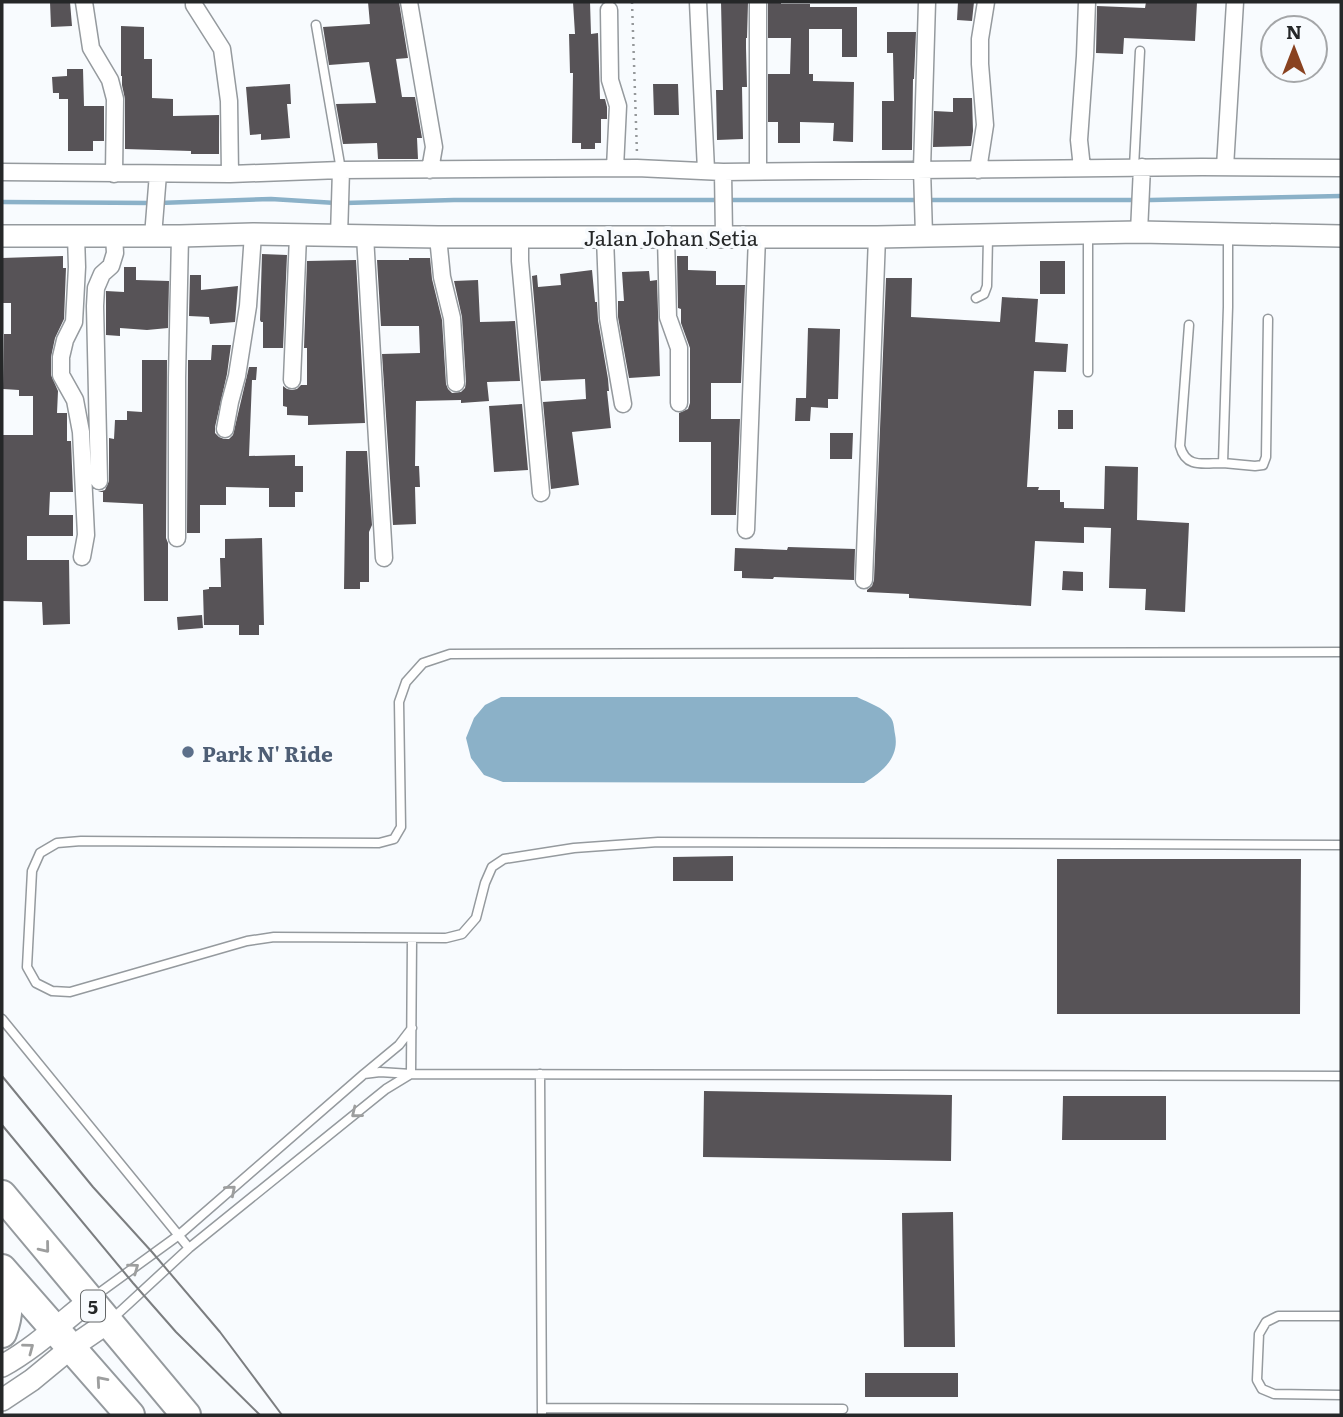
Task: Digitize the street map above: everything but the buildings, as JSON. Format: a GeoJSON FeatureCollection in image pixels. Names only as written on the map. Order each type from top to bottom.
{"type":"FeatureCollection","features":[{"type":"Feature","properties":{"kind":"highway","name":"5"},"geometry":{"type":"LineString","coordinates":[[2,1195],[186,1415]]}},
{"type":"Feature","properties":{"kind":"highway","name":"5"},"geometry":{"type":"LineString","coordinates":[[2,1269],[130,1415]]}},
{"type":"Feature","properties":{"kind":"highway"},"geometry":{"type":"LineString","coordinates":[[2,1285],[9,1310],[2,1333]]}},
{"type":"Feature","properties":{"kind":"main road","name":"Jalan Johan Setia"},"geometry":{"type":"LineString","coordinates":[[2,236],[114,235],[154,228],[180,236],[298,236],[340,228],[365,236],[438,237],[520,248],[666,245],[724,225],[757,246],[877,236],[923,225],[988,234],[1088,233],[1140,224],[1228,233],[1341,236]]}},
{"type":"Feature","properties":{"kind":"main road"},"geometry":{"type":"LineString","coordinates":[[2,1400],[32,1380],[89,1301]]}},
{"type":"Feature","properties":{"kind":"main road"},"geometry":{"type":"LineString","coordinates":[[2,1366],[63,1338],[107,1323]]}},
{"type":"Feature","properties":{"kind":"street"},"geometry":{"type":"LineString","coordinates":[[84,2],[91,48],[110,80],[115,99],[114,173]]}},
{"type":"Feature","properties":{"kind":"street"},"geometry":{"type":"LineString","coordinates":[[194,2],[222,49],[229,101],[230,174]]}},
{"type":"Feature","properties":{"kind":"street"},"geometry":{"type":"LineString","coordinates":[[409,2],[434,147],[430,170]]}},
{"type":"Feature","properties":{"kind":"street"},"geometry":{"type":"LineString","coordinates":[[698,2],[724,225]]}},
{"type":"Feature","properties":{"kind":"street"},"geometry":{"type":"LineString","coordinates":[[758,2],[758,171]]}},
{"type":"Feature","properties":{"kind":"street"},"geometry":{"type":"LineString","coordinates":[[923,225],[927,2]]}},
{"type":"Feature","properties":{"kind":"street"},"geometry":{"type":"LineString","coordinates":[[978,170],[985,125],[980,38],[986,2]]}},
{"type":"Feature","properties":{"kind":"street"},"geometry":{"type":"LineString","coordinates":[[1082,168],[1079,140],[1087,2]]}},
{"type":"Feature","properties":{"kind":"street"},"geometry":{"type":"LineString","coordinates":[[1225,167],[1235,2]]}},
{"type":"Feature","properties":{"kind":"street"},"geometry":{"type":"LineString","coordinates":[[609,10],[610,80],[618,106],[615,168]]}},
{"type":"Feature","properties":{"kind":"street"},"geometry":{"type":"LineString","coordinates":[[2,172],[114,173],[157,180],[230,174],[341,175],[430,170],[615,168],[717,175],[758,171],[922,175],[978,170],[1082,168],[1140,171],[1225,167],[1341,168]]}},
{"type":"Feature","properties":{"kind":"street"},"geometry":{"type":"LineString","coordinates":[[1140,171],[1140,224]]}},
{"type":"Feature","properties":{"kind":"street"},"geometry":{"type":"LineString","coordinates":[[340,228],[341,175]]}},
{"type":"Feature","properties":{"kind":"street"},"geometry":{"type":"LineString","coordinates":[[154,228],[157,180]]}},
{"type":"Feature","properties":{"kind":"street"},"geometry":{"type":"LineString","coordinates":[[225,429],[248,306],[253,234]]}},
{"type":"Feature","properties":{"kind":"street"},"geometry":{"type":"LineString","coordinates":[[99,481],[96,288],[102,274],[111,266],[115,253],[114,235]]}},
{"type":"Feature","properties":{"kind":"street"},"geometry":{"type":"LineString","coordinates":[[76,236],[75,315],[61,357],[61,375],[75,400],[81,432],[86,535],[82,557]]}},
{"type":"Feature","properties":{"kind":"street"},"geometry":{"type":"LineString","coordinates":[[177,538],[180,236]]}},
{"type":"Feature","properties":{"kind":"street"},"geometry":{"type":"LineString","coordinates":[[292,380],[298,236]]}},
{"type":"Feature","properties":{"kind":"street"},"geometry":{"type":"LineString","coordinates":[[365,236],[384,558]]}},
{"type":"Feature","properties":{"kind":"street"},"geometry":{"type":"LineString","coordinates":[[864,580],[877,236]]}},
{"type":"Feature","properties":{"kind":"street"},"geometry":{"type":"LineString","coordinates":[[438,237],[442,276],[452,318],[456,383]]}},
{"type":"Feature","properties":{"kind":"street"},"geometry":{"type":"LineString","coordinates":[[666,245],[668,317],[679,348],[679,403]]}},
{"type":"Feature","properties":{"kind":"street"},"geometry":{"type":"LineString","coordinates":[[606,246],[608,318],[623,404]]}},
{"type":"Feature","properties":{"kind":"street"},"geometry":{"type":"LineString","coordinates":[[746,530],[757,246]]}},
{"type":"Feature","properties":{"kind":"street"},"geometry":{"type":"LineString","coordinates":[[520,248],[541,493]]}},
{"type":"Feature","properties":{"kind":"lane"},"geometry":{"type":"LineString","coordinates":[[316,25],[341,175]]}},
{"type":"Feature","properties":{"kind":"lane"},"geometry":{"type":"LineString","coordinates":[[1140,51],[1140,171]]}},
{"type":"Feature","properties":{"kind":"lane"},"geometry":{"type":"LineString","coordinates":[[1088,233],[1088,372]]}},
{"type":"Feature","properties":{"kind":"lane"},"geometry":{"type":"LineString","coordinates":[[1223,463],[1228,233]]}},
{"type":"Feature","properties":{"kind":"lane"},"geometry":{"type":"LineString","coordinates":[[976,298],[984,294],[987,286],[988,234]]}},
{"type":"Feature","properties":{"kind":"lane"},"geometry":{"type":"LineString","coordinates":[[1189,325],[1180,446],[1182,455],[1194,463],[1255,466],[1264,464],[1266,457],[1268,319]]}},
{"type":"Feature","properties":{"kind":"lane"},"geometry":{"type":"LineString","coordinates":[[1341,652],[450,654],[423,663],[406,682],[399,702],[401,827],[394,839],[379,843],[57,843],[40,853],[32,871],[27,967],[36,983],[52,992],[70,992],[247,941],[274,937],[446,939],[462,934],[476,918],[492,867],[504,859],[574,848],[658,842],[1341,845]]}},
{"type":"Feature","properties":{"kind":"lane"},"geometry":{"type":"LineString","coordinates":[[411,1074],[412,939]]}},
{"type":"Feature","properties":{"kind":"lane"},"geometry":{"type":"LineString","coordinates":[[2,1019],[189,1248]]}},
{"type":"Feature","properties":{"kind":"lane"},"geometry":{"type":"LineString","coordinates":[[89,1301],[179,1235],[398,1045],[412,1028]]}},
{"type":"Feature","properties":{"kind":"lane"},"geometry":{"type":"LineString","coordinates":[[364,1074],[1341,1076]]}},
{"type":"Feature","properties":{"kind":"lane"},"geometry":{"type":"LineString","coordinates":[[107,1323],[189,1248],[386,1089],[411,1074]]}},
{"type":"Feature","properties":{"kind":"lane"},"geometry":{"type":"LineString","coordinates":[[540,1074],[542,1412],[843,1409]]}},
{"type":"Feature","properties":{"kind":"lane"},"geometry":{"type":"LineString","coordinates":[[1341,1317],[1278,1317],[1266,1322],[1259,1334],[1257,1380],[1262,1389],[1274,1395],[1341,1395]]}},
{"type":"Feature","properties":{"kind":"path"},"geometry":{"type":"LineString","coordinates":[[632,2],[637,168]]}},
{"type":"Feature","properties":{"kind":"water"},"geometry":{"type":"Polygon","coordinates":[[[501,697],[857,697],[888,714],[894,726],[896,743],[888,764],[864,783],[503,782],[484,775],[471,758],[466,738],[474,718],[485,705],[501,697]]]}},
{"type":"Feature","properties":{"kind":"waterway"},"geometry":{"type":"LineString","coordinates":[[345,203],[454,200],[1151,200],[1341,196]]}},
{"type":"Feature","properties":{"kind":"waterway"},"geometry":{"type":"LineString","coordinates":[[159,203],[271,199],[336,203]]}},
{"type":"Feature","properties":{"kind":"waterway"},"geometry":{"type":"LineString","coordinates":[[2,202],[151,203]]}},
{"type":"Feature","properties":{"kind":"tram line"},"geometry":{"type":"LineString","coordinates":[[2,1076],[93,1187],[220,1332],[282,1415]]}},
{"type":"Feature","properties":{"kind":"tram line"},"geometry":{"type":"LineString","coordinates":[[2,1125],[176,1332],[260,1415]]}},
{"type":"Feature","properties":{"kind":"place","name":"Park N' Ride"},"geometry":{"type":"Point","coordinates":[188,752]}}]}
